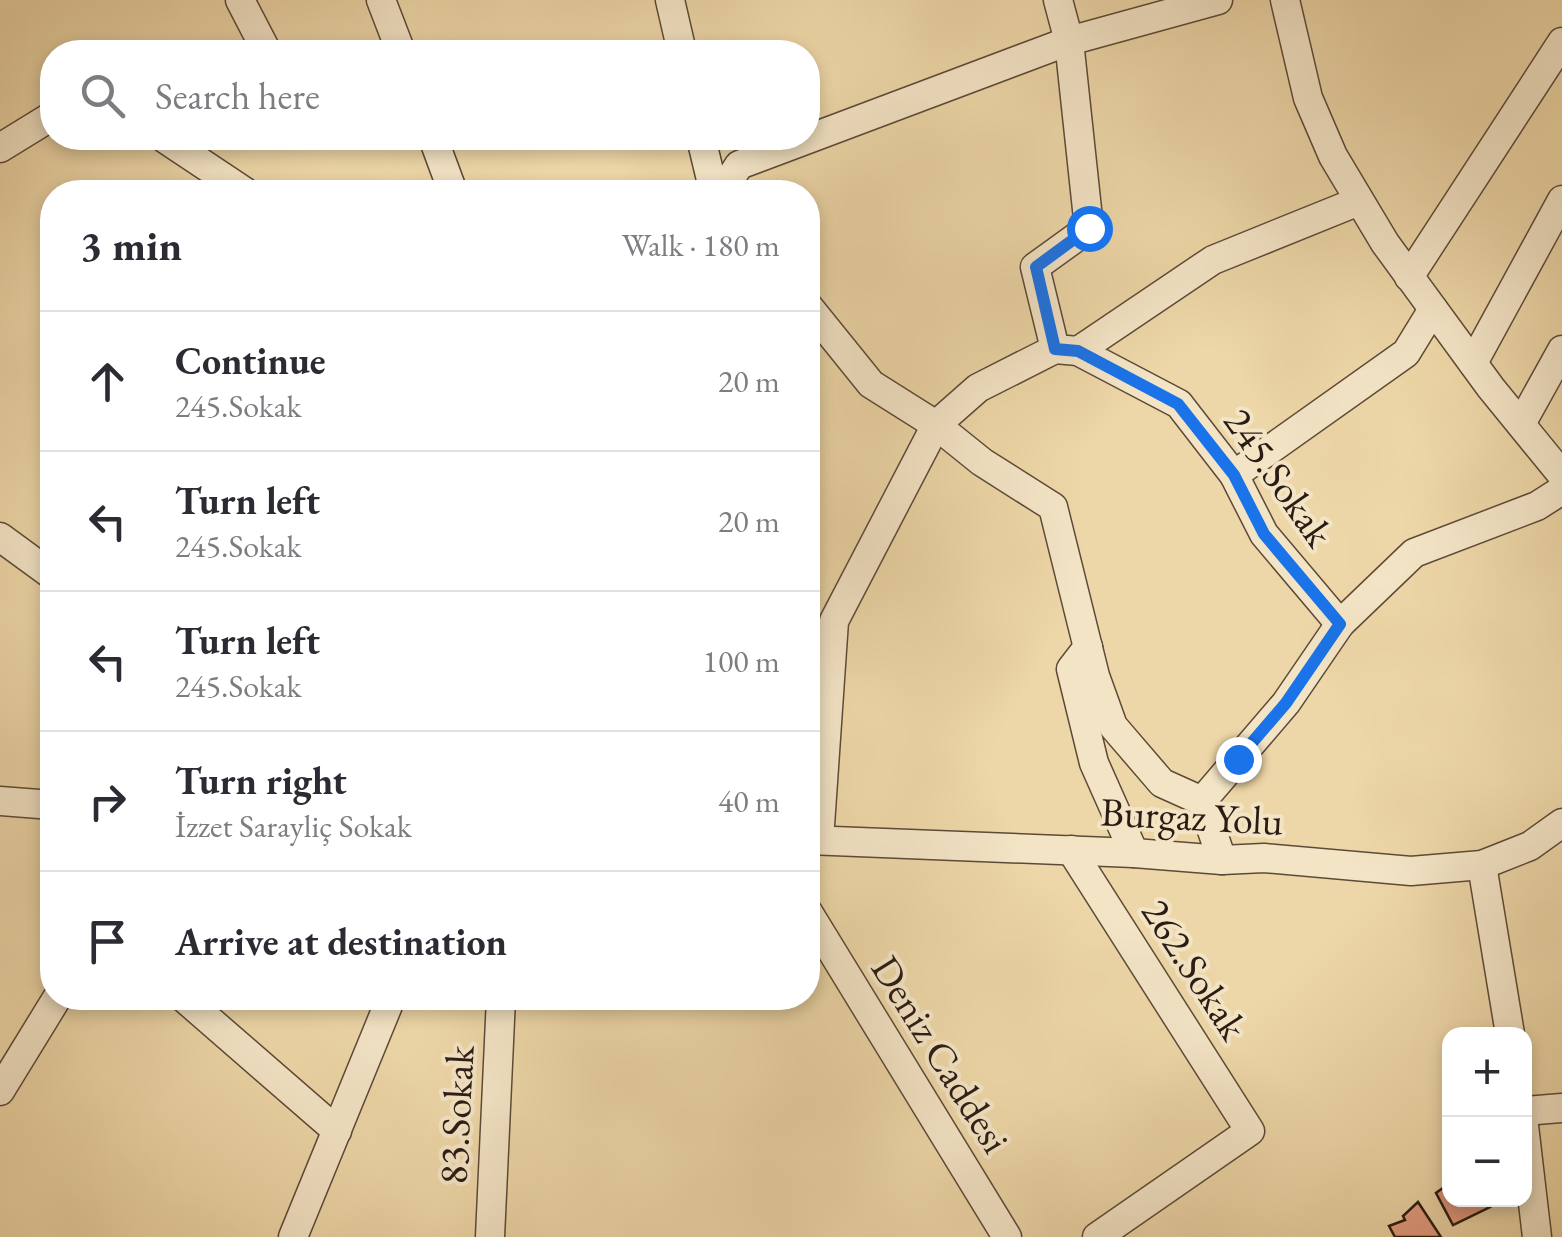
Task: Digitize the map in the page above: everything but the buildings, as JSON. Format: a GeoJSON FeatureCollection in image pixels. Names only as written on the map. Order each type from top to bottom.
{"type":"FeatureCollection","features":[{"type":"Feature","properties":{"kind":"street"},"geometry":{"type":"LineString","coordinates":[[240,0],[261,40]]}},
{"type":"Feature","properties":{"kind":"street"},"geometry":{"type":"LineString","coordinates":[[381,0],[396,40]]}},
{"type":"Feature","properties":{"kind":"street"},"geometry":{"type":"LineString","coordinates":[[670,0],[679,40]]}},
{"type":"Feature","properties":{"kind":"street"},"geometry":{"type":"LineString","coordinates":[[1058,0],[1069,41],[1089,228],[1036,267],[1067,350]]}},
{"type":"Feature","properties":{"kind":"street"},"geometry":{"type":"LineString","coordinates":[[820,135],[1069,41],[1218,0]]}},
{"type":"Feature","properties":{"kind":"street"},"geometry":{"type":"LineString","coordinates":[[1285,0],[1308,98],[1332,156],[1409,276],[1472,363],[1562,475]]}},
{"type":"Feature","properties":{"kind":"street"},"geometry":{"type":"LineString","coordinates":[[1409,276],[1562,42]]}},
{"type":"Feature","properties":{"kind":"street"},"geometry":{"type":"LineString","coordinates":[[0,148],[40,123]]}},
{"type":"Feature","properties":{"kind":"street"},"geometry":{"type":"LineString","coordinates":[[182,150],[228,180]]}},
{"type":"Feature","properties":{"kind":"street"},"geometry":{"type":"LineString","coordinates":[[437,150],[448,180]]}},
{"type":"Feature","properties":{"kind":"street"},"geometry":{"type":"LineString","coordinates":[[704,150],[711,180]]}},
{"type":"Feature","properties":{"kind":"street"},"geometry":{"type":"LineString","coordinates":[[730,180],[740,165],[780,150]]}},
{"type":"Feature","properties":{"kind":"street"},"geometry":{"type":"LineString","coordinates":[[1472,363],[1562,200]]}},
{"type":"Feature","properties":{"kind":"street"},"geometry":{"type":"LineString","coordinates":[[820,767],[834,622],[936,425],[978,388],[1067,350],[1213,260],[1360,201]]}},
{"type":"Feature","properties":{"kind":"street"},"geometry":{"type":"LineString","coordinates":[[1234,475],[1406,353],[1433,309]]}},
{"type":"Feature","properties":{"kind":"street"},"geometry":{"type":"LineString","coordinates":[[820,321],[871,384],[1053,507],[1112,726],[1162,784],[1202,801],[1222,860]]}},
{"type":"Feature","properties":{"kind":"street","name":"245.Sokak"},"geometry":{"type":"LineString","coordinates":[[1067,350],[1178,404],[1234,475],[1264,534],[1340,624]]}},
{"type":"Feature","properties":{"kind":"street"},"geometry":{"type":"LineString","coordinates":[[1521,424],[1562,350]]}},
{"type":"Feature","properties":{"kind":"street"},"geometry":{"type":"LineString","coordinates":[[1202,801],[1286,703],[1340,624],[1414,552],[1538,506],[1562,490]]}},
{"type":"Feature","properties":{"kind":"street"},"geometry":{"type":"LineString","coordinates":[[0,537],[40,565]]}},
{"type":"Feature","properties":{"kind":"street"},"geometry":{"type":"LineString","coordinates":[[1088,646],[1072,669],[1094,764],[1134,853]]}},
{"type":"Feature","properties":{"kind":"street"},"geometry":{"type":"LineString","coordinates":[[0,801],[40,804]]}},
{"type":"Feature","properties":{"kind":"street","name":"Burgaz Yolu"},"geometry":{"type":"LineString","coordinates":[[820,840],[1222,860],[1264,858],[1411,871],[1482,865],[1530,846],[1562,823]]}},
{"type":"Feature","properties":{"kind":"street","name":"262.Sokak"},"geometry":{"type":"LineString","coordinates":[[1072,850],[1250,1131],[1096,1237]]}},
{"type":"Feature","properties":{"kind":"street"},"geometry":{"type":"LineString","coordinates":[[1482,865],[1509,1027]]}},
{"type":"Feature","properties":{"kind":"street","name":"Deniz Caddesi"},"geometry":{"type":"LineString","coordinates":[[820,932],[1007,1237]]}},
{"type":"Feature","properties":{"kind":"street"},"geometry":{"type":"LineString","coordinates":[[0,1091],[50,1010]]}},
{"type":"Feature","properties":{"kind":"street"},"geometry":{"type":"LineString","coordinates":[[198,1010],[337,1131]]}},
{"type":"Feature","properties":{"kind":"street"},"geometry":{"type":"LineString","coordinates":[[293,1237],[386,1010]]}},
{"type":"Feature","properties":{"kind":"street","name":"83.Sokak"},"geometry":{"type":"LineString","coordinates":[[490,1237],[501,1010]]}},
{"type":"Feature","properties":{"kind":"street"},"geometry":{"type":"LineString","coordinates":[[1532,1110],[1562,1108]]}},
{"type":"Feature","properties":{"kind":"street"},"geometry":{"type":"LineString","coordinates":[[1532,1194],[1537,1237]]}},
{"type":"Feature","properties":{"kind":"route"},"geometry":{"type":"LineString","coordinates":[[1089,228],[1036,267],[1055,349],[1078,351],[1178,404],[1234,475],[1264,534],[1340,624],[1286,703],[1238,759]]}}]}
